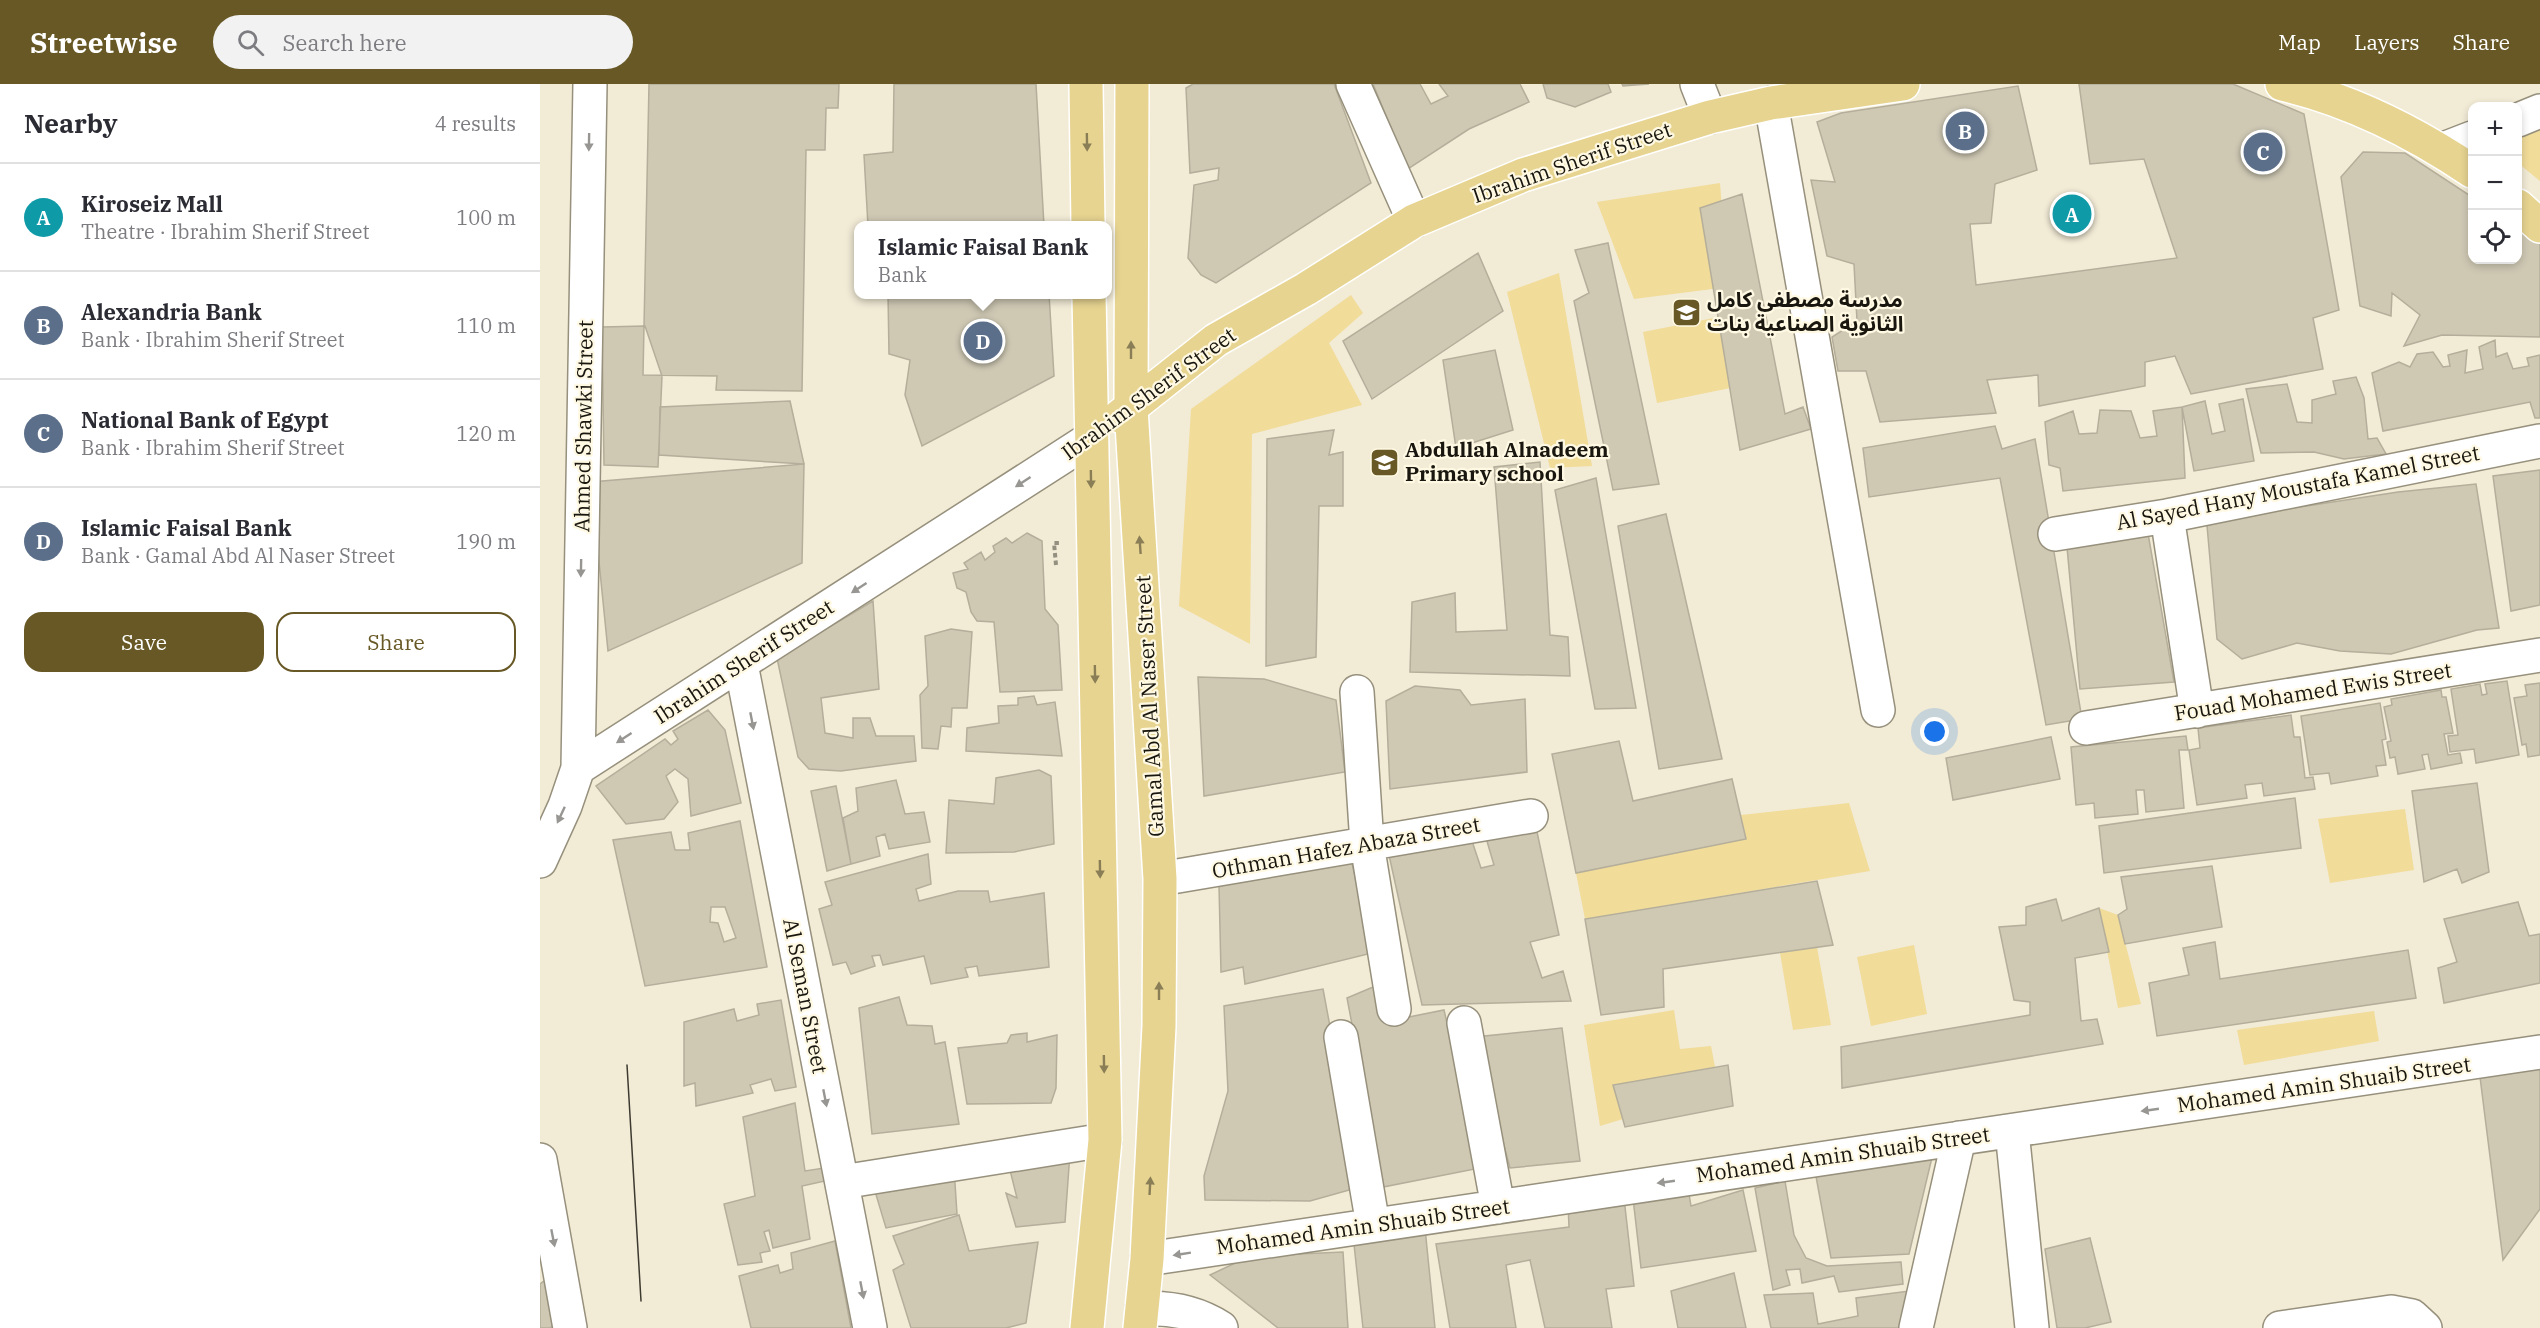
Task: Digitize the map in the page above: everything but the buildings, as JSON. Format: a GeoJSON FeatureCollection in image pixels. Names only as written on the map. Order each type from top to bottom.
{"type":"FeatureCollection","features":[{"type":"Feature","properties":{"kind":"main road"},"geometry":{"type":"LineString","coordinates":[[1086,84],[1088,221]]}},
{"type":"Feature","properties":{"kind":"main road","name":"Gamal Abd Al Naser Street"},"geometry":{"type":"LineString","coordinates":[[1131,84],[1131,408],[1160,879],[1159,1026],[1147,1259],[1141,1318]]}},
{"type":"Feature","properties":{"kind":"main road","name":"Ibrahim Sherif Street"},"geometry":{"type":"LineString","coordinates":[[1090,439],[1216,340],[1306,289],[1414,221],[1523,175],[1710,117],[1772,103],[1903,84]]}},
{"type":"Feature","properties":{"kind":"main road"},"geometry":{"type":"LineString","coordinates":[[2282,84],[2331,91],[2441,150],[2468,168]]}},
{"type":"Feature","properties":{"kind":"main road"},"geometry":{"type":"LineString","coordinates":[[2522,210],[2540,226]]}},
{"type":"Feature","properties":{"kind":"main road"},"geometry":{"type":"LineString","coordinates":[[1087,1328],[1105,1140],[1089,299]]}},
{"type":"Feature","properties":{"kind":"street","name":"Ahmed Shawki Street"},"geometry":{"type":"LineString","coordinates":[[541,857],[566,806],[578,768],[590,84]]}},
{"type":"Feature","properties":{"kind":"street"},"geometry":{"type":"LineString","coordinates":[[1353,84],[1414,221]]}},
{"type":"Feature","properties":{"kind":"street"},"geometry":{"type":"LineString","coordinates":[[1696,84],[1710,117]]}},
{"type":"Feature","properties":{"kind":"street"},"geometry":{"type":"LineString","coordinates":[[1772,103],[1878,710]]}},
{"type":"Feature","properties":{"kind":"street"},"geometry":{"type":"LineString","coordinates":[[2522,118],[2540,111]]}},
{"type":"Feature","properties":{"kind":"street"},"geometry":{"type":"LineString","coordinates":[[2441,150],[2468,140]]}},
{"type":"Feature","properties":{"kind":"street","name":"Ibrahim Sherif Street"},"geometry":{"type":"LineString","coordinates":[[578,768],[1090,439]]}},
{"type":"Feature","properties":{"kind":"street","name":"Al Sayed Hany Moustafa Kamel Street"},"geometry":{"type":"LineString","coordinates":[[2055,534],[2167,516],[2540,441]]}},
{"type":"Feature","properties":{"kind":"street"},"geometry":{"type":"LineString","coordinates":[[2167,516],[2197,711]]}},
{"type":"Feature","properties":{"kind":"street","name":"Fouad Mohamed Ewis Street"},"geometry":{"type":"LineString","coordinates":[[2086,728],[2540,655]]}},
{"type":"Feature","properties":{"kind":"street","name":"Al Seman Street"},"geometry":{"type":"LineString","coordinates":[[741,664],[870,1328]]}},
{"type":"Feature","properties":{"kind":"street"},"geometry":{"type":"LineString","coordinates":[[1357,693],[1367,844],[1394,1009]]}},
{"type":"Feature","properties":{"kind":"street","name":"Othman Hafez Abaza Street"},"geometry":{"type":"LineString","coordinates":[[1160,879],[1531,816]]}},
{"type":"Feature","properties":{"kind":"street"},"geometry":{"type":"LineString","coordinates":[[1464,1023],[1498,1207]]}},
{"type":"Feature","properties":{"kind":"street"},"geometry":{"type":"LineString","coordinates":[[1341,1037],[1374,1225]]}},
{"type":"Feature","properties":{"kind":"street","name":"Mohamed Amin Shuaib Street"},"geometry":{"type":"LineString","coordinates":[[1147,1259],[2540,1052]]}},
{"type":"Feature","properties":{"kind":"street"},"geometry":{"type":"LineString","coordinates":[[2012,1131],[2032,1328]]}},
{"type":"Feature","properties":{"kind":"street"},"geometry":{"type":"LineString","coordinates":[[1916,1328],[1959,1138]]}},
{"type":"Feature","properties":{"kind":"street"},"geometry":{"type":"LineString","coordinates":[[842,1182],[1105,1140]]}},
{"type":"Feature","properties":{"kind":"street"},"geometry":{"type":"LineString","coordinates":[[541,1178],[570,1328]]}},
{"type":"Feature","properties":{"kind":"street"},"geometry":{"type":"LineString","coordinates":[[1141,1318],[1176,1310],[1193,1314],[1221,1328]]}},
{"type":"Feature","properties":{"kind":"street"},"geometry":{"type":"LineString","coordinates":[[2280,1328],[2391,1312],[2412,1316],[2425,1328]]}},
{"type":"Feature","properties":{"kind":"shaded area"},"geometry":{"type":"Polygon","coordinates":[[[2540,114],[2540,181],[2522,166],[2522,125],[2540,114]]]}},
{"type":"Feature","properties":{"kind":"shaded area"},"geometry":{"type":"Polygon","coordinates":[[[1720,183],[1728,287],[1634,299],[1597,202],[1720,183]]]}},
{"type":"Feature","properties":{"kind":"shaded area"},"geometry":{"type":"Polygon","coordinates":[[[1559,273],[1592,466],[1550,468],[1507,292],[1559,273]]]}},
{"type":"Feature","properties":{"kind":"shaded area"},"geometry":{"type":"Polygon","coordinates":[[[1351,295],[1363,313],[1329,343],[1362,405],[1252,434],[1250,644],[1179,606],[1191,409],[1351,295]]]}},
{"type":"Feature","properties":{"kind":"shaded area"},"geometry":{"type":"Polygon","coordinates":[[[1729,315],[1740,386],[1657,403],[1643,332],[1729,315]]]}},
{"type":"Feature","properties":{"kind":"shaded area"},"geometry":{"type":"Polygon","coordinates":[[[1849,803],[1870,871],[1585,919],[1576,873],[1746,839],[1741,815],[1849,803]]]}},
{"type":"Feature","properties":{"kind":"shaded area"},"geometry":{"type":"Polygon","coordinates":[[[2405,809],[2414,870],[2330,883],[2318,819],[2405,809]]]}},
{"type":"Feature","properties":{"kind":"shaded area"},"geometry":{"type":"Polygon","coordinates":[[[2099,908],[2118,915],[2141,1004],[2118,1008],[2099,908]]]}},
{"type":"Feature","properties":{"kind":"shaded area"},"geometry":{"type":"Polygon","coordinates":[[[1914,945],[1927,1014],[1871,1026],[1857,957],[1914,945]]]}},
{"type":"Feature","properties":{"kind":"shaded area"},"geometry":{"type":"Polygon","coordinates":[[[1817,947],[1831,1025],[1793,1030],[1780,953],[1817,947]]]}},
{"type":"Feature","properties":{"kind":"shaded area"},"geometry":{"type":"Polygon","coordinates":[[[1674,1010],[1680,1049],[1711,1046],[1715,1067],[1614,1085],[1623,1119],[1600,1126],[1584,1025],[1674,1010]]]}},
{"type":"Feature","properties":{"kind":"shaded area"},"geometry":{"type":"Polygon","coordinates":[[[2374,1011],[2379,1041],[2244,1065],[2237,1030],[2374,1011]]]}},
{"type":"Feature","properties":{"kind":"tram line"},"geometry":{"type":"LineString","coordinates":[[627,1065],[641,1301]]}},
{"type":"Feature","properties":{"kind":"place","name":"Alexandria Bank"},"geometry":{"type":"Point","coordinates":[1965,131]}},
{"type":"Feature","properties":{"kind":"place","name":"National Bank of Egypt"},"geometry":{"type":"Point","coordinates":[2263,152]}},
{"type":"Feature","properties":{"kind":"place","name":"Kiroseiz Mall"},"geometry":{"type":"Point","coordinates":[2072,214]}},
{"type":"Feature","properties":{"kind":"place","name":"مدرسة مصطفى كامل الثانوية الصناعية بنات"},"geometry":{"type":"Point","coordinates":[1686,312]}},
{"type":"Feature","properties":{"kind":"place","name":"Islamic Faisal Bank"},"geometry":{"type":"Point","coordinates":[983,341]}},
{"type":"Feature","properties":{"kind":"place","name":"Abdullah Alnadeem Primary school"},"geometry":{"type":"Point","coordinates":[1384,462]}}]}
